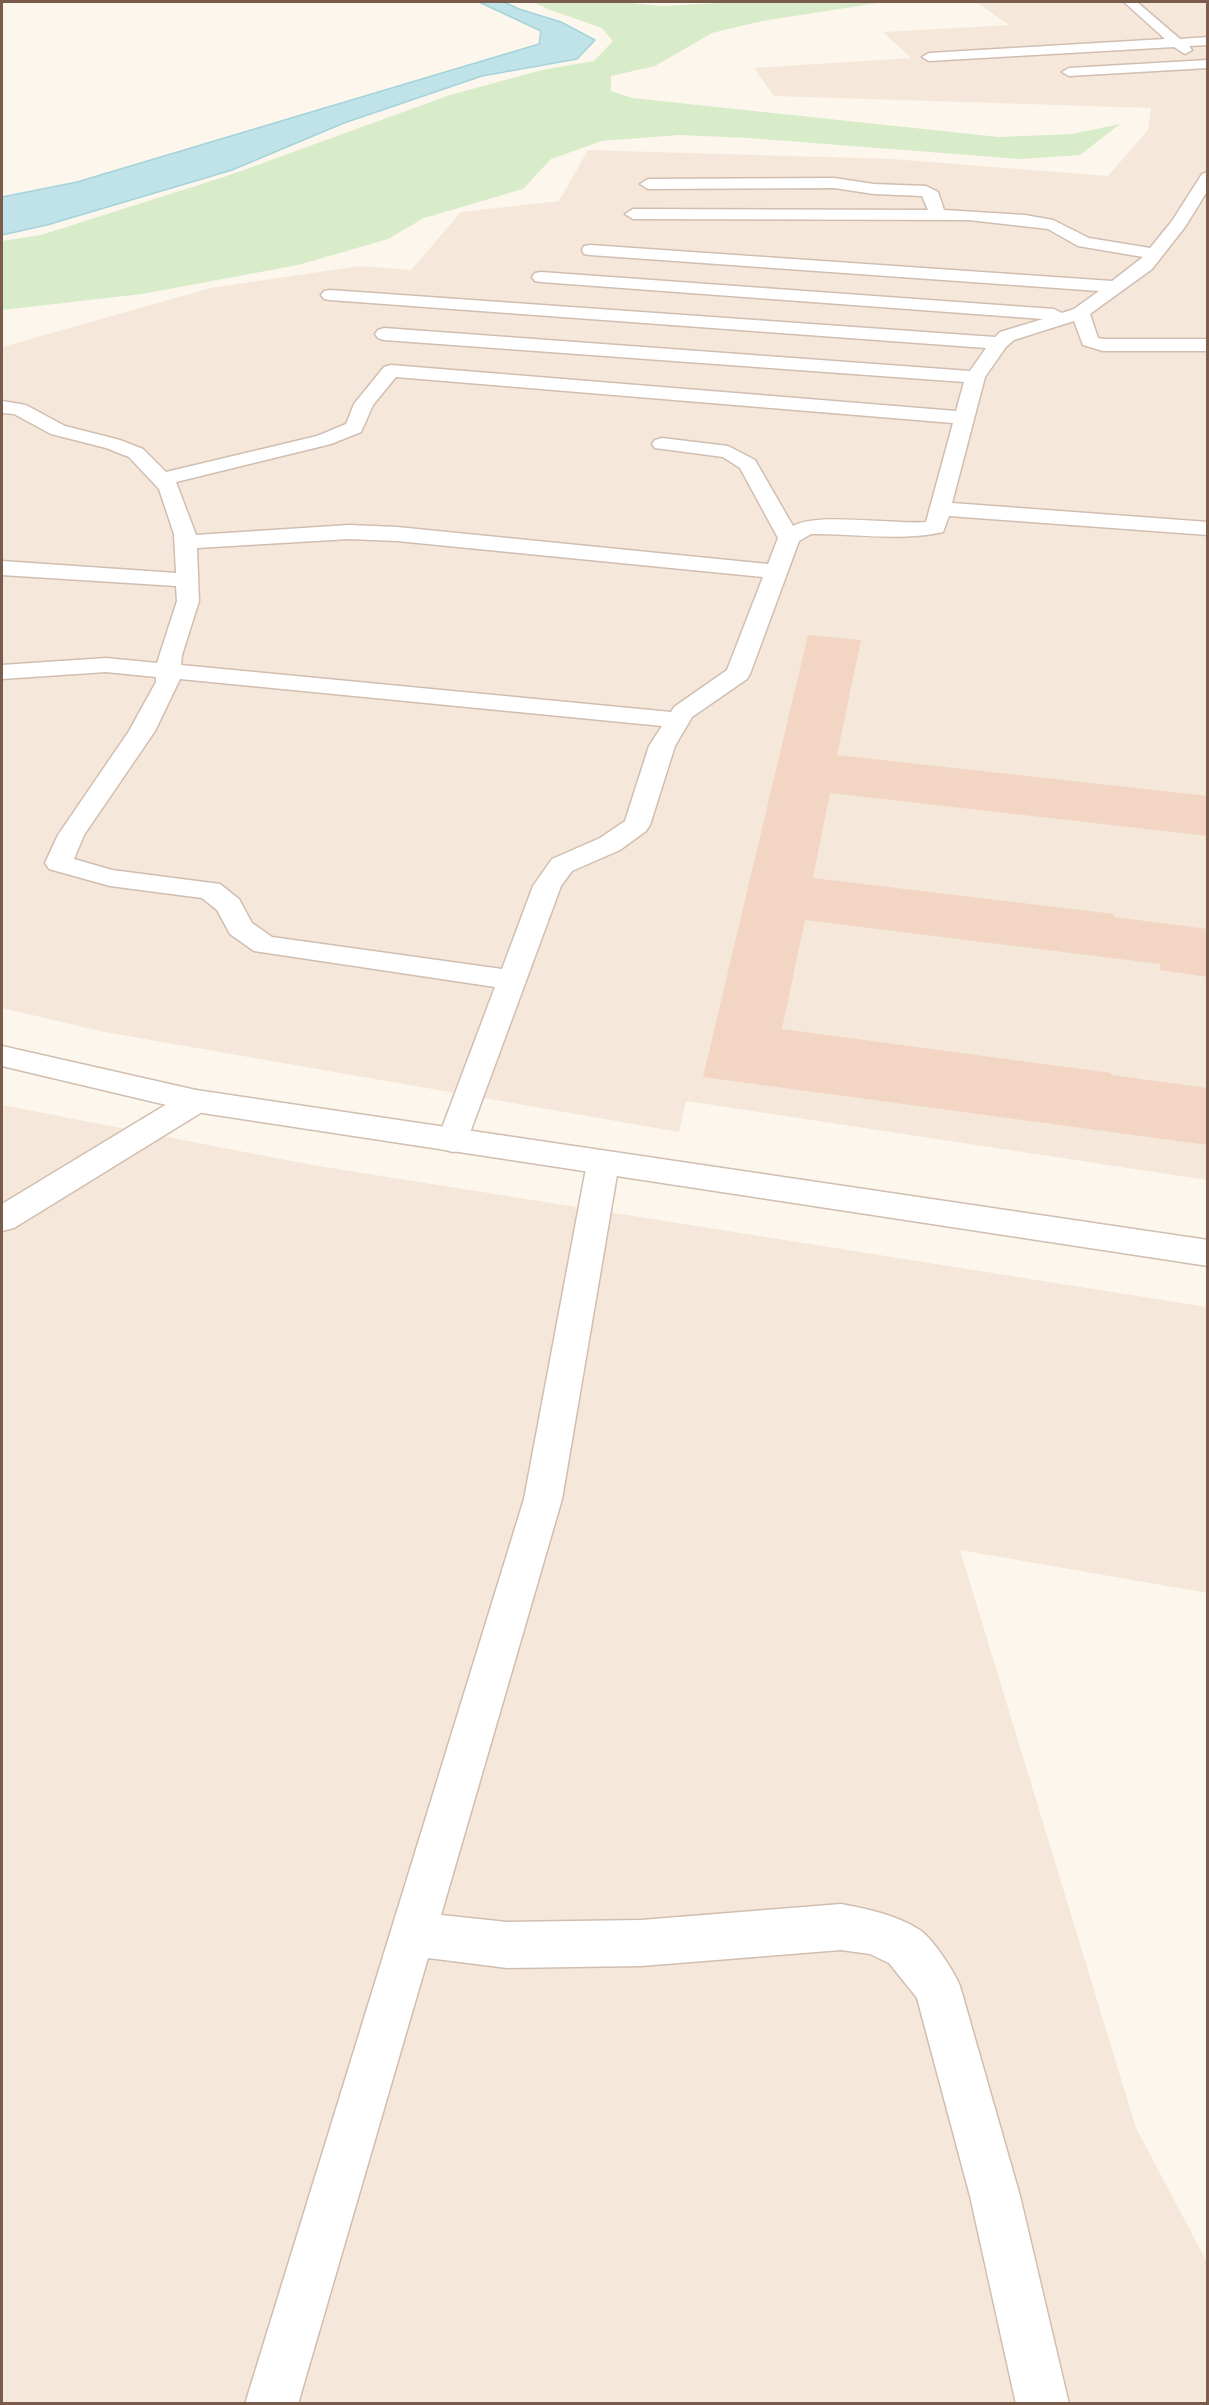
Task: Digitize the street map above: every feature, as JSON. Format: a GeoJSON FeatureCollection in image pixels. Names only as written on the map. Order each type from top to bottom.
{"type":"FeatureCollection","features":[{"type":"Feature","properties":{"kind":"street"},"geometry":{"type":"LineString","coordinates":[[1130,2],[1206,66]]}},
{"type":"Feature","properties":{"kind":"street"},"geometry":{"type":"LineString","coordinates":[[928,57],[1176,41],[1208,41]]}},
{"type":"Feature","properties":{"kind":"street"},"geometry":{"type":"LineString","coordinates":[[1069,72],[1206,66]]}},
{"type":"Feature","properties":{"kind":"street"},"geometry":{"type":"LineString","coordinates":[[453,1141],[547,886],[562,865],[610,844],[637,825],[662,746],[683,712],[738,674],[789,538],[806,528],[908,530],[935,527],[975,377],[999,343],[1007,336],[1076,314],[1146,265],[1179,223],[1208,177]]}},
{"type":"Feature","properties":{"kind":"street"},"geometry":{"type":"LineString","coordinates":[[648,184],[834,183],[874,189],[926,191],[932,195],[937,215]]}},
{"type":"Feature","properties":{"kind":"street"},"geometry":{"type":"LineString","coordinates":[[633,214],[937,215],[1025,220],[1053,225],[1084,242],[1154,254]]}},
{"type":"Feature","properties":{"kind":"street"},"geometry":{"type":"LineString","coordinates":[[590,250],[1116,287]]}},
{"type":"Feature","properties":{"kind":"street"},"geometry":{"type":"LineString","coordinates":[[541,277],[1076,314]]}},
{"type":"Feature","properties":{"kind":"street"},"geometry":{"type":"LineString","coordinates":[[330,295],[999,343]]}},
{"type":"Feature","properties":{"kind":"street"},"geometry":{"type":"LineString","coordinates":[[1076,314],[1090,341],[1103,345],[1208,345]]}},
{"type":"Feature","properties":{"kind":"street"},"geometry":{"type":"LineString","coordinates":[[384,334],[975,377]]}},
{"type":"Feature","properties":{"kind":"street"},"geometry":{"type":"LineString","coordinates":[[162,479],[324,440],[354,428],[364,404],[391,371],[964,418]]}},
{"type":"Feature","properties":{"kind":"street"},"geometry":{"type":"LineString","coordinates":[[2,407],[19,409],[58,430],[112,444],[136,453],[169,487],[185,534],[188,601],[170,655],[168,682],[142,731],[71,835],[59,863],[110,878],[210,890],[229,905],[240,928],[264,945],[513,980]]}},
{"type":"Feature","properties":{"kind":"street"},"geometry":{"type":"LineString","coordinates":[[662,444],[728,452],[748,464],[789,538]]}},
{"type":"Feature","properties":{"kind":"street"},"geometry":{"type":"LineString","coordinates":[[940,509],[1208,530]]}},
{"type":"Feature","properties":{"kind":"street"},"geometry":{"type":"LineString","coordinates":[[185,542],[338,533],[397,534],[776,572]]}},
{"type":"Feature","properties":{"kind":"street"},"geometry":{"type":"LineString","coordinates":[[2,568],[187,579]]}},
{"type":"Feature","properties":{"kind":"street"},"geometry":{"type":"LineString","coordinates":[[2,672],[106,664],[678,720]]}},
{"type":"Feature","properties":{"kind":"street"},"geometry":{"type":"LineString","coordinates":[[2,1056],[196,1101],[1208,1253]]}},
{"type":"Feature","properties":{"kind":"street"},"geometry":{"type":"LineString","coordinates":[[2,1219],[196,1101]]}},
{"type":"Feature","properties":{"kind":"street"},"geometry":{"type":"LineString","coordinates":[[272,2403],[543,1499],[603,1163]]}},
{"type":"Feature","properties":{"kind":"street"},"geometry":{"type":"LineString","coordinates":[[412,1934],[518,1945],[641,1943],[842,1927],[872,1932],[905,1947],[937,1986],[995,2196],[1043,2403]]}},
{"type":"Feature","properties":{"kind":"shaded area"},"geometry":{"type":"Polygon","coordinates":[[[976,2],[1207,2],[1207,1180],[686,1101],[679,1132],[105,1032],[2,1008],[2,347],[211,288],[360,266],[411,270],[461,212],[559,201],[588,150],[892,159],[1108,176],[1148,130],[1151,108],[774,96],[754,68],[911,58],[883,32],[1009,25],[976,2]]]}},
{"type":"Feature","properties":{"kind":"shaded area"},"geometry":{"type":"Polygon","coordinates":[[[2,1105],[312,1165],[1207,1307],[1207,1593],[960,1550],[1136,2128],[1207,2262],[1207,2403],[2,2404],[2,1105]]]}},
{"type":"Feature","properties":{"kind":"green space"},"geometry":{"type":"Polygon","coordinates":[[[533,2],[621,2],[662,6],[740,2],[884,2],[762,21],[712,33],[655,66],[611,76],[611,91],[632,98],[999,137],[1072,134],[1120,124],[1080,155],[1020,159],[749,138],[679,135],[602,141],[551,159],[523,189],[424,218],[388,239],[298,265],[142,294],[2,310],[2,241],[41,235],[227,176],[450,95],[542,70],[594,61],[613,41],[602,28],[533,2]]]}},
{"type":"Feature","properties":{"kind":"water"},"geometry":{"type":"Polygon","coordinates":[[[479,2],[504,2],[561,22],[595,40],[577,59],[482,76],[344,123],[232,170],[47,225],[2,235],[2,197],[77,182],[539,44],[541,31],[479,2]]]}},
{"type":"Feature","properties":{"kind":"building"},"geometry":{"type":"Polygon","coordinates":[[[808,635],[861,640],[837,755],[1208,796],[1208,836],[830,793],[813,878],[1114,914],[1114,917],[1208,929],[1208,977],[1160,970],[1160,964],[805,920],[782,1029],[1208,1088],[1208,1145],[703,1077],[808,635]]]}}]}
